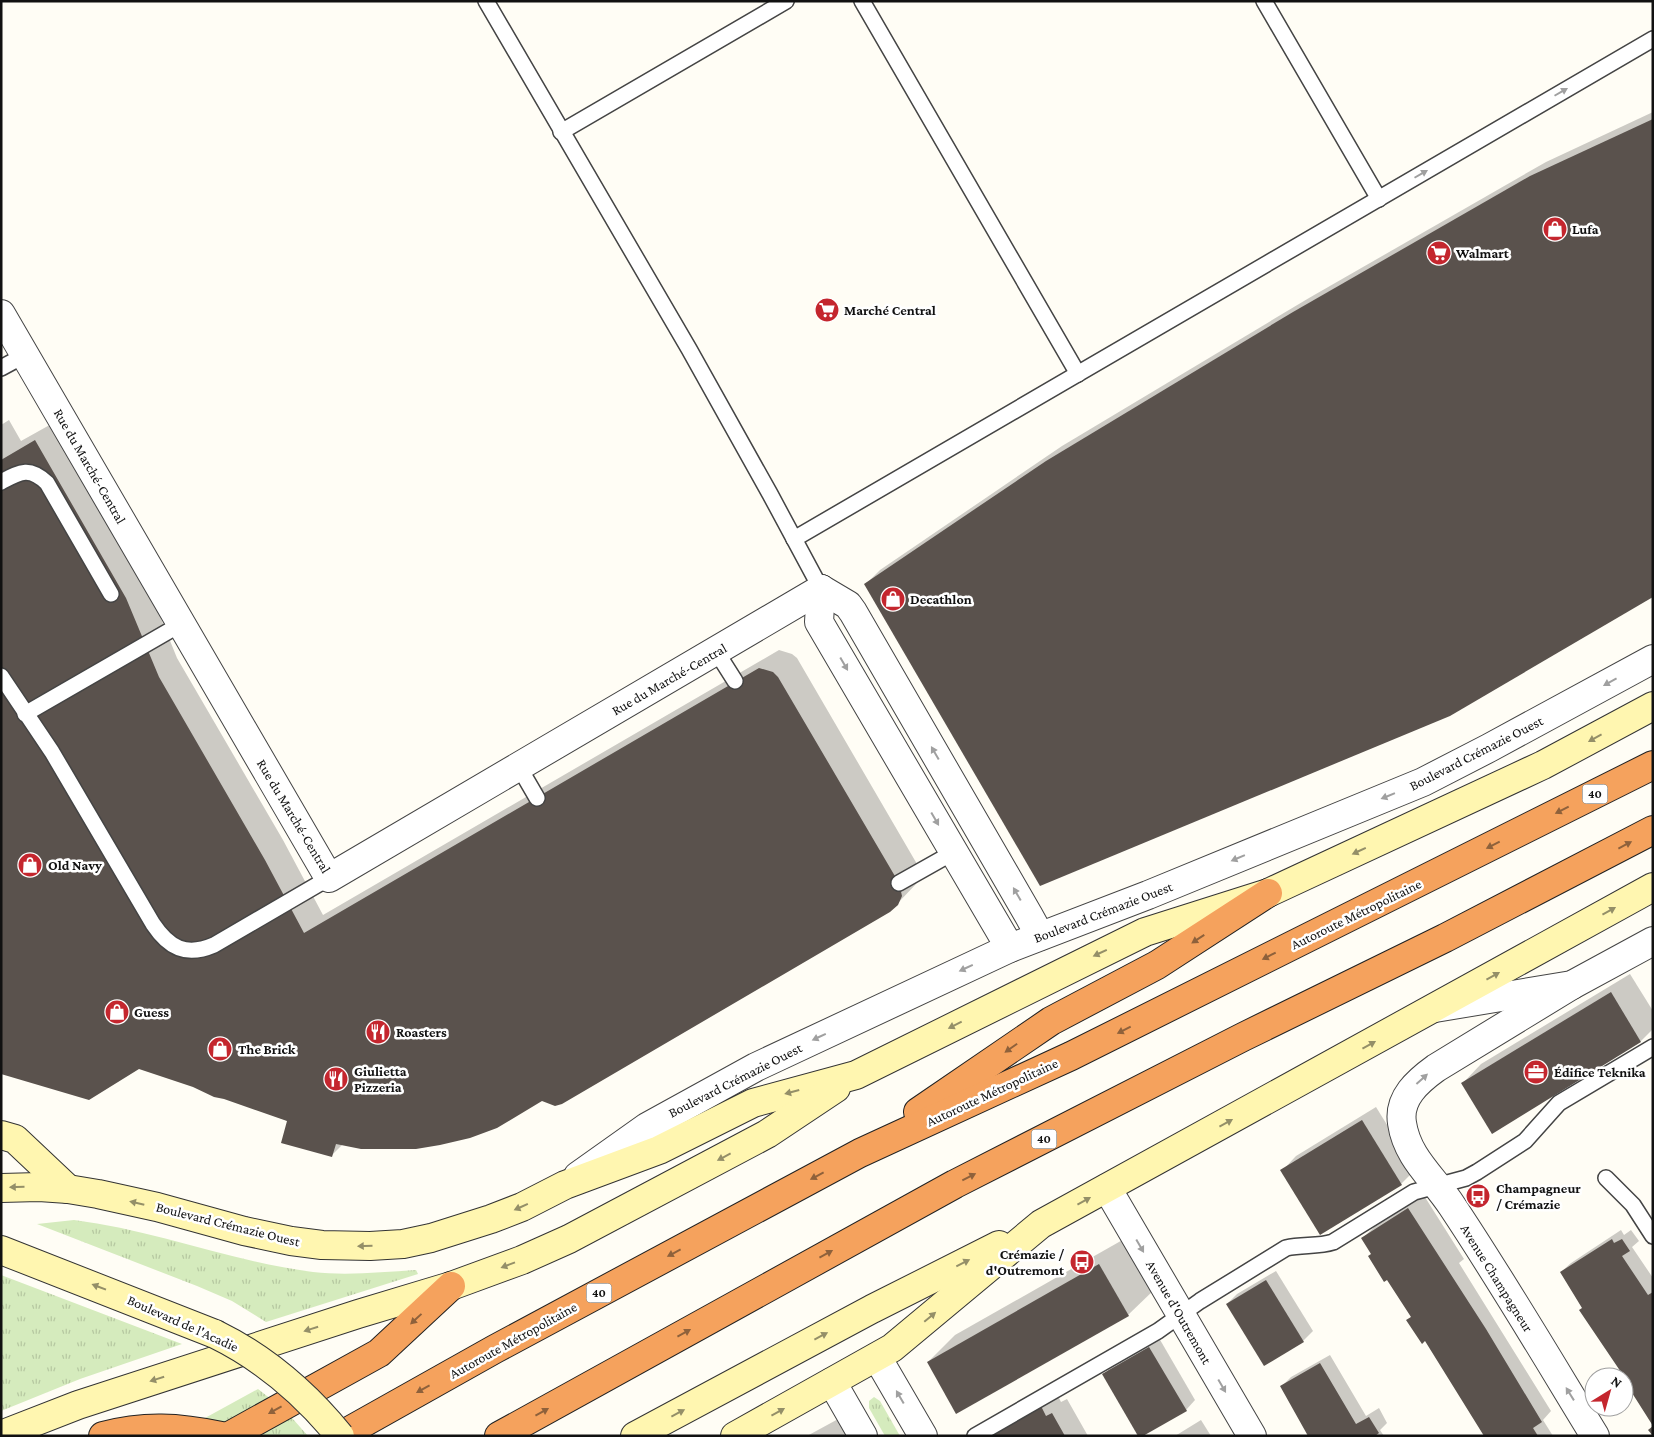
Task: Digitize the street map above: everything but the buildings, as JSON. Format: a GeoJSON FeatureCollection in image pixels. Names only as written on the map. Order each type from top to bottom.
{"type":"FeatureCollection","features":[{"type":"Feature","properties":{"kind":"highway","name":"Autoroute Métropolitaine"},"geometry":{"type":"LineString","coordinates":[[340,1436],[503,1345],[860,1153],[1071,1056],[1653,764]]}},
{"type":"Feature","properties":{"kind":"highway","name":"40"},"geometry":{"type":"LineString","coordinates":[[499,1436],[955,1184],[1653,830]]}},
{"type":"Feature","properties":{"kind":"highway"},"geometry":{"type":"LineString","coordinates":[[860,1153],[1051,1021],[1157,965],[1268,893]]}},
{"type":"Feature","properties":{"kind":"highway"},"geometry":{"type":"LineString","coordinates":[[229,1436],[379,1353],[451,1286]]}},
{"type":"Feature","properties":{"kind":"highway"},"geometry":{"type":"LineString","coordinates":[[103,1436],[141,1428],[185,1430],[221,1436]]}},
{"type":"Feature","properties":{"kind":"main road","name":"Boulevard Crémazie Ouest"},"geometry":{"type":"LineString","coordinates":[[1,1188],[39,1187],[98,1194],[291,1241],[348,1247],[403,1244],[431,1238],[522,1207],[565,1186],[659,1150],[752,1103],[856,1075],[1144,932],[1268,893],[1543,765],[1653,706]]}},
{"type":"Feature","properties":{"kind":"main road"},"geometry":{"type":"LineString","coordinates":[[635,1436],[872,1309],[1041,1224],[1653,888]]}},
{"type":"Feature","properties":{"kind":"main road"},"geometry":{"type":"LineString","coordinates":[[1,1435],[78,1405],[358,1314],[451,1286],[522,1260],[569,1239],[767,1134],[856,1075]]}},
{"type":"Feature","properties":{"kind":"main road"},"geometry":{"type":"LineString","coordinates":[[1,1135],[15,1139],[68,1189]]}},
{"type":"Feature","properties":{"kind":"main road"},"geometry":{"type":"LineString","coordinates":[[735,1436],[892,1348],[1041,1224]]}},
{"type":"Feature","properties":{"kind":"main road","name":"Boulevard de l'Acadie"},"geometry":{"type":"LineString","coordinates":[[1,1250],[232,1342],[272,1368],[313,1405],[340,1436]]}},
{"type":"Feature","properties":{"kind":"street","name":"Rue du Marché-Central"},"geometry":{"type":"LineString","coordinates":[[1,314],[14,346],[181,624],[329,878],[821,589]]}},
{"type":"Feature","properties":{"kind":"street"},"geometry":{"type":"LineString","coordinates":[[1010,948],[819,622],[821,589],[848,605],[853,612],[1040,936]]}},
{"type":"Feature","properties":{"kind":"street","name":"Boulevard Crémazie Ouest"},"geometry":{"type":"LineString","coordinates":[[565,1186],[647,1127],[748,1071],[1010,948],[1148,895],[1423,782],[1496,745],[1653,659]]}},
{"type":"Feature","properties":{"kind":"street"},"geometry":{"type":"LineString","coordinates":[[1435,1008],[1572,985],[1653,941]]}},
{"type":"Feature","properties":{"kind":"street","name":"Avenue Champagneur"},"geometry":{"type":"LineString","coordinates":[[1572,985],[1422,1078],[1411,1089],[1405,1099],[1401,1121],[1406,1142],[1419,1164],[1452,1206],[1596,1436]]}},
{"type":"Feature","properties":{"kind":"street","name":"Avenue d'Outremont"},"geometry":{"type":"LineString","coordinates":[[1107,1188],[1252,1436]]}},
{"type":"Feature","properties":{"kind":"street"},"geometry":{"type":"LineString","coordinates":[[877,1357],[923,1436]]}},
{"type":"Feature","properties":{"kind":"street"},"geometry":{"type":"LineString","coordinates":[[832,1382],[863,1436]]}},
{"type":"Feature","properties":{"kind":"lane"},"geometry":{"type":"LineString","coordinates":[[486,1],[694,358],[821,589]]}},
{"type":"Feature","properties":{"kind":"lane"},"geometry":{"type":"LineString","coordinates":[[561,132],[786,1]]}},
{"type":"Feature","properties":{"kind":"lane"},"geometry":{"type":"LineString","coordinates":[[862,1],[1078,374]]}},
{"type":"Feature","properties":{"kind":"lane"},"geometry":{"type":"LineString","coordinates":[[1264,1],[1378,199]]}},
{"type":"Feature","properties":{"kind":"lane"},"geometry":{"type":"LineString","coordinates":[[794,539],[1653,39]]}},
{"type":"Feature","properties":{"kind":"lane"},"geometry":{"type":"LineString","coordinates":[[1,368],[14,346]]}},
{"type":"Feature","properties":{"kind":"lane"},"geometry":{"type":"LineString","coordinates":[[1,482],[28,471],[47,482],[111,594]]}},
{"type":"Feature","properties":{"kind":"lane"},"geometry":{"type":"LineString","coordinates":[[25,714],[181,624]]}},
{"type":"Feature","properties":{"kind":"lane"},"geometry":{"type":"LineString","coordinates":[[716,651],[735,681]]}},
{"type":"Feature","properties":{"kind":"lane"},"geometry":{"type":"LineString","coordinates":[[1,676],[52,752],[161,937],[174,946],[182,949],[198,950],[214,945],[329,878]]}},
{"type":"Feature","properties":{"kind":"lane"},"geometry":{"type":"LineString","coordinates":[[519,766],[537,798]]}},
{"type":"Feature","properties":{"kind":"lane"},"geometry":{"type":"LineString","coordinates":[[899,883],[954,852]]}},
{"type":"Feature","properties":{"kind":"lane"},"geometry":{"type":"LineString","coordinates":[[974,1436],[1158,1331],[1200,1301],[1286,1248],[1333,1242],[1414,1192],[1466,1178],[1525,1141],[1559,1103],[1653,1046]]}},
{"type":"Feature","properties":{"kind":"lane"},"geometry":{"type":"LineString","coordinates":[[1606,1178],[1633,1205],[1653,1236]]}},
{"type":"Feature","properties":{"kind":"green space"},"geometry":{"type":"Polygon","coordinates":[[[74,1220],[134,1231],[253,1261],[313,1272],[339,1274],[416,1270],[418,1274],[266,1322],[232,1301],[197,1286],[37,1224],[74,1220]]]}},
{"type":"Feature","properties":{"kind":"green space"},"geometry":{"type":"Polygon","coordinates":[[[1,1275],[182,1344],[80,1379],[1,1411],[1,1275]]]}},
{"type":"Feature","properties":{"kind":"green space"},"geometry":{"type":"Polygon","coordinates":[[[258,1389],[285,1410],[308,1436],[263,1436],[249,1430],[205,1418],[258,1389]]]}},
{"type":"Feature","properties":{"kind":"green space"},"geometry":{"type":"Polygon","coordinates":[[[874,1397],[880,1401],[900,1436],[885,1436],[869,1408],[869,1401],[874,1397]]]}},
{"type":"Feature","properties":{"kind":"place","name":"Lufa"},"geometry":{"type":"Point","coordinates":[1555,229]}},
{"type":"Feature","properties":{"kind":"place","name":"Walmart"},"geometry":{"type":"Point","coordinates":[1439,253]}},
{"type":"Feature","properties":{"kind":"place","name":"Marché Central"},"geometry":{"type":"Point","coordinates":[827,310]}},
{"type":"Feature","properties":{"kind":"place","name":"Decathlon"},"geometry":{"type":"Point","coordinates":[893,599]}},
{"type":"Feature","properties":{"kind":"place","name":"Old Navy"},"geometry":{"type":"Point","coordinates":[30,865]}},
{"type":"Feature","properties":{"kind":"place","name":"Guess"},"geometry":{"type":"Point","coordinates":[117,1012]}},
{"type":"Feature","properties":{"kind":"place","name":"Roasters"},"geometry":{"type":"Point","coordinates":[378,1032]}},
{"type":"Feature","properties":{"kind":"place","name":"The Brick"},"geometry":{"type":"Point","coordinates":[220,1049]}},
{"type":"Feature","properties":{"kind":"place","name":"Édifice Teknika"},"geometry":{"type":"Point","coordinates":[1536,1072]}},
{"type":"Feature","properties":{"kind":"place","name":"Giulietta Pizzeria"},"geometry":{"type":"Point","coordinates":[336,1079]}},
{"type":"Feature","properties":{"kind":"place","name":"Champagneur / Crémazie"},"geometry":{"type":"Point","coordinates":[1478,1196]}},
{"type":"Feature","properties":{"kind":"place","name":"Crémazie / d'Outremont"},"geometry":{"type":"Point","coordinates":[1082,1262]}}]}
